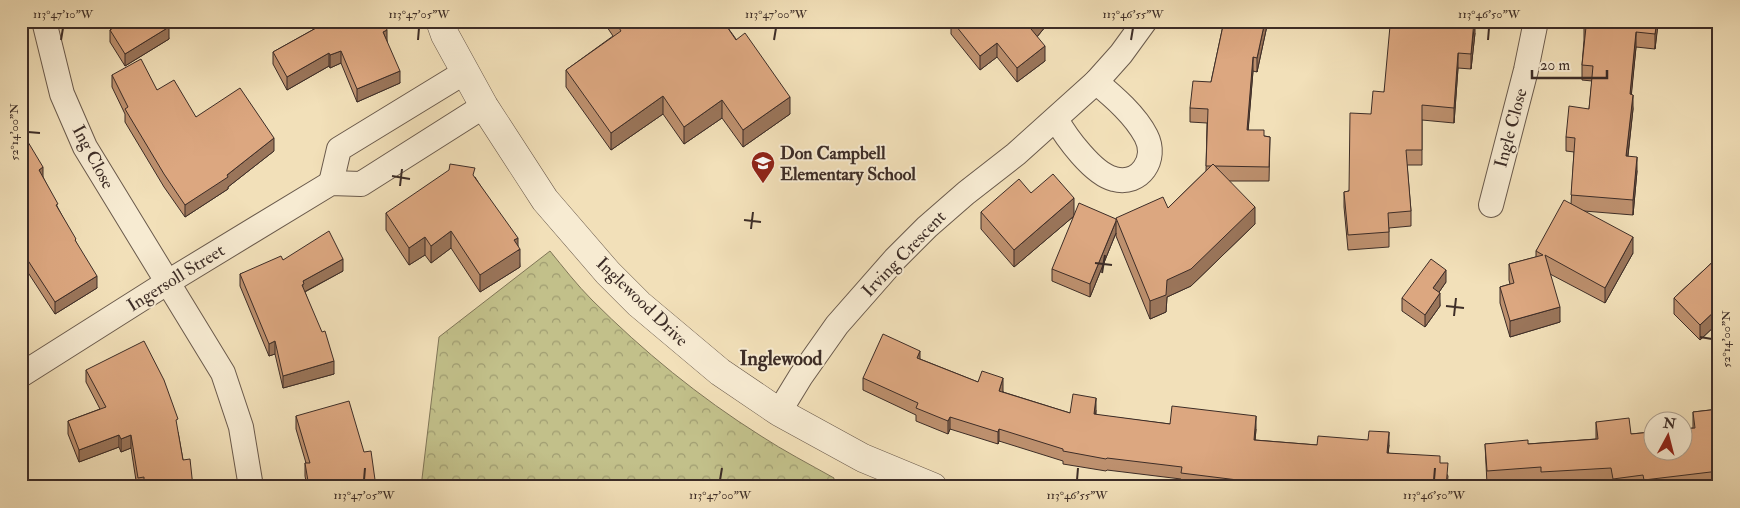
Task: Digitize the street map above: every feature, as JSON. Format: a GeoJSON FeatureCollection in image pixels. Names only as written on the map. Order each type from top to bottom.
{"type":"FeatureCollection","features":[{"type":"Feature","properties":{"kind":"street","name":"Ing Close"},"geometry":{"type":"LineString","coordinates":[[44,21],[62,94],[85,147],[124,214],[223,373],[241,427],[251,487]]}},
{"type":"Feature","properties":{"kind":"street","name":"Inglewood Drive"},"geometry":{"type":"LineString","coordinates":[[440,21],[484,106],[545,200],[608,274],[639,304],[727,377],[779,412],[863,458],[933,487]]}},
{"type":"Feature","properties":{"kind":"street","name":"Irving Crescent"},"geometry":{"type":"LineString","coordinates":[[779,412],[800,376],[837,325],[895,259],[927,227],[1056,119],[1096,82],[1121,54],[1145,21]]}},
{"type":"Feature","properties":{"kind":"street","name":"Ingle Close"},"geometry":{"type":"LineString","coordinates":[[1491,205],[1526,70],[1536,21]]}},
{"type":"Feature","properties":{"kind":"street"},"geometry":{"type":"LineString","coordinates":[[465,72],[339,149],[331,182],[360,184],[484,106]]}},
{"type":"Feature","properties":{"kind":"street"},"geometry":{"type":"LineString","coordinates":[[1056,119],[1065,136],[1096,169],[1114,179],[1132,179],[1146,169],[1151,153],[1147,137],[1135,120],[1096,82]]}},
{"type":"Feature","properties":{"kind":"street","name":"Ingersoll Street"},"geometry":{"type":"LineString","coordinates":[[21,375],[331,182]]}},
{"type":"Feature","properties":{"kind":"green space"},"geometry":{"type":"Polygon","coordinates":[[[550,251],[592,300],[672,373],[738,421],[834,478],[833,487],[421,487],[439,337],[550,251]]]}},
{"type":"Feature","properties":{"kind":"building"},"geometry":{"type":"Polygon","coordinates":[[[124,21],[165,21],[169,27],[125,54],[110,30],[124,21]]]}},
{"type":"Feature","properties":{"kind":"building"},"geometry":{"type":"Polygon","coordinates":[[[323,21],[384,21],[387,30],[383,32],[400,71],[357,89],[341,51],[330,55],[329,53],[287,77],[273,52],[318,27],[316,24],[323,21]]]}},
{"type":"Feature","properties":{"kind":"building"},"geometry":{"type":"Polygon","coordinates":[[[615,21],[723,21],[736,40],[745,33],[790,97],[743,130],[722,100],[684,127],[663,96],[611,133],[566,70],[621,31],[615,21]]]}},
{"type":"Feature","properties":{"kind":"building"},"geometry":{"type":"Polygon","coordinates":[[[952,21],[1038,21],[1031,29],[1045,46],[1017,68],[997,43],[980,56],[952,21]]]}},
{"type":"Feature","properties":{"kind":"building"},"geometry":{"type":"Polygon","coordinates":[[[1224,21],[1265,21],[1257,58],[1253,57],[1247,130],[1264,130],[1264,136],[1270,137],[1269,167],[1215,166],[1213,164],[1206,166],[1208,109],[1190,108],[1193,81],[1211,82],[1224,21]]]}},
{"type":"Feature","properties":{"kind":"building"},"geometry":{"type":"Polygon","coordinates":[[[1404,21],[1474,21],[1471,54],[1458,53],[1454,108],[1422,105],[1422,150],[1406,150],[1411,211],[1388,213],[1389,232],[1348,235],[1344,192],[1349,191],[1350,113],[1371,114],[1373,91],[1384,92],[1390,26],[1403,28],[1404,21]]]}},
{"type":"Feature","properties":{"kind":"building"},"geometry":{"type":"Polygon","coordinates":[[[1585,21],[1657,21],[1655,34],[1636,32],[1630,94],[1633,95],[1626,156],[1637,157],[1633,200],[1571,195],[1575,138],[1566,137],[1569,106],[1589,109],[1593,66],[1582,65],[1585,21]]]}},
{"type":"Feature","properties":{"kind":"building"},"geometry":{"type":"Polygon","coordinates":[[[141,59],[157,90],[174,80],[196,117],[240,88],[274,138],[227,175],[228,177],[185,205],[125,109],[128,107],[112,75],[141,59]]]}},
{"type":"Feature","properties":{"kind":"building"},"geometry":{"type":"Polygon","coordinates":[[[25,137],[43,167],[39,170],[58,204],[56,205],[97,276],[55,302],[27,259],[21,262],[21,139],[25,137]]]}},
{"type":"Feature","properties":{"kind":"building"},"geometry":{"type":"Polygon","coordinates":[[[450,164],[475,168],[473,175],[518,238],[514,240],[520,249],[480,275],[451,231],[431,246],[425,237],[409,248],[386,213],[449,170],[450,164]]]}},
{"type":"Feature","properties":{"kind":"building"},"geometry":{"type":"Polygon","coordinates":[[[1213,164],[1255,207],[1191,269],[1167,280],[1166,295],[1150,301],[1116,218],[1163,197],[1168,208],[1213,164]]]}},
{"type":"Feature","properties":{"kind":"building"},"geometry":{"type":"Polygon","coordinates":[[[1053,174],[1074,198],[1014,250],[981,212],[1019,179],[1031,193],[1053,174]]]}},
{"type":"Feature","properties":{"kind":"building"},"geometry":{"type":"Polygon","coordinates":[[[1564,200],[1633,237],[1605,288],[1545,255],[1560,307],[1510,321],[1500,287],[1514,283],[1509,264],[1543,255],[1536,251],[1564,200]]]}},
{"type":"Feature","properties":{"kind":"building"},"geometry":{"type":"Polygon","coordinates":[[[1079,203],[1116,219],[1090,284],[1052,269],[1079,203]]]}},
{"type":"Feature","properties":{"kind":"building"},"geometry":{"type":"Polygon","coordinates":[[[329,231],[343,259],[303,281],[304,284],[302,285],[322,332],[325,331],[334,361],[283,376],[275,341],[269,344],[240,274],[281,256],[283,260],[329,231]]]}},
{"type":"Feature","properties":{"kind":"building"},"geometry":{"type":"Polygon","coordinates":[[[1719,256],[1719,307],[1700,325],[1674,298],[1719,256]]]}},
{"type":"Feature","properties":{"kind":"building"},"geometry":{"type":"Polygon","coordinates":[[[1431,259],[1446,270],[1433,288],[1440,293],[1425,315],[1402,298],[1431,259]]]}},
{"type":"Feature","properties":{"kind":"building"},"geometry":{"type":"Polygon","coordinates":[[[883,334],[920,351],[917,358],[978,382],[982,371],[1003,378],[999,391],[1070,413],[1073,394],[1096,398],[1094,414],[1170,424],[1172,406],[1256,416],[1254,440],[1317,445],[1318,436],[1368,440],[1369,431],[1389,432],[1387,453],[1440,456],[1440,463],[1448,463],[1446,487],[1262,486],[1262,483],[1181,473],[1182,467],[1106,459],[1063,451],[1063,449],[999,429],[998,432],[950,417],[948,421],[916,408],[918,403],[863,378],[883,334]]]}},
{"type":"Feature","properties":{"kind":"building"},"geometry":{"type":"Polygon","coordinates":[[[144,341],[164,380],[178,419],[176,420],[183,460],[190,459],[193,487],[144,487],[144,477],[138,478],[131,435],[121,439],[119,435],[79,450],[68,421],[106,407],[86,370],[144,341]]]}},
{"type":"Feature","properties":{"kind":"building"},"geometry":{"type":"Polygon","coordinates":[[[349,401],[364,452],[371,451],[376,487],[309,487],[305,463],[310,463],[296,416],[349,401]]]}},
{"type":"Feature","properties":{"kind":"building"},"geometry":{"type":"Polygon","coordinates":[[[1719,409],[1719,471],[1644,480],[1643,475],[1613,479],[1611,468],[1541,472],[1541,467],[1487,471],[1485,444],[1528,440],[1528,444],[1598,439],[1596,422],[1629,418],[1631,434],[1642,433],[1642,460],[1692,460],[1692,428],[1695,428],[1693,412],[1719,409]]]}},
{"type":"Feature","properties":{"kind":"place","name":"Don Campbell Elementary School"},"geometry":{"type":"Point","coordinates":[763,184]}},
{"type":"Feature","properties":{"kind":"district","name":"Inglewood"},"geometry":{"type":"Point","coordinates":[781,358]}}]}
